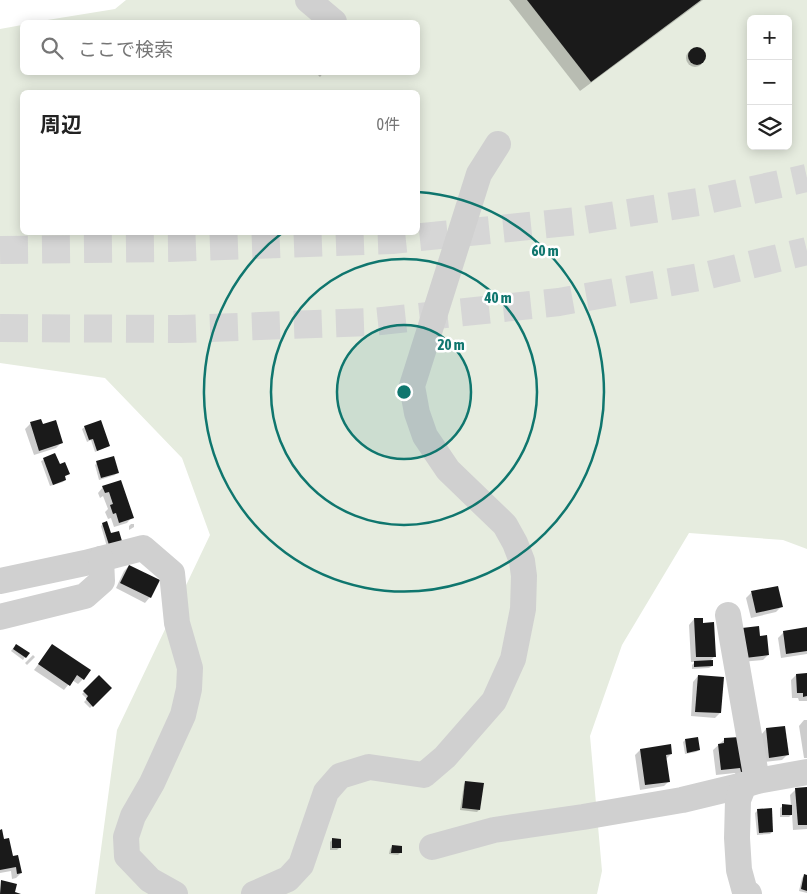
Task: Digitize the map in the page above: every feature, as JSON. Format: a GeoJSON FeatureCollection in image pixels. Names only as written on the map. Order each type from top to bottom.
{"type":"FeatureCollection","features":[{"type":"Feature","properties":{"kind":"street"},"geometry":{"type":"LineString","coordinates":[[308,0],[332,20]]}},
{"type":"Feature","properties":{"kind":"street"},"geometry":{"type":"LineString","coordinates":[[254,894],[288,879],[301,865],[326,792],[340,776],[369,768],[424,774],[445,757],[494,701],[513,659],[523,608],[524,576],[522,561],[505,525],[448,470],[425,436],[417,413],[412,386],[479,174],[498,144]]}},
{"type":"Feature","properties":{"kind":"street"},"geometry":{"type":"LineString","coordinates":[[0,581],[143,548],[172,573],[177,623],[190,668],[189,689],[183,715],[152,783],[132,816],[126,837],[127,856],[150,880],[175,894]]}},
{"type":"Feature","properties":{"kind":"street"},"geometry":{"type":"LineString","coordinates":[[0,617],[85,596],[102,580],[100,559]]}},
{"type":"Feature","properties":{"kind":"street"},"geometry":{"type":"LineString","coordinates":[[728,616],[750,783],[738,800],[737,838],[739,870],[745,892],[749,894]]}},
{"type":"Feature","properties":{"kind":"street"},"geometry":{"type":"LineString","coordinates":[[432,847],[494,830],[682,800],[750,783],[807,772]]}},
{"type":"Feature","properties":{"kind":"shaded area"},"geometry":{"type":"Polygon","coordinates":[[[126,0],[807,0],[807,549],[783,540],[689,533],[622,645],[590,736],[602,871],[597,894],[95,894],[117,730],[210,535],[182,458],[105,378],[0,363],[0,29],[20,25],[20,75],[420,75],[420,20],[47,20],[115,9],[126,0]]]}},
{"type":"Feature","properties":{"kind":"building"},"geometry":{"type":"Polygon","coordinates":[[[527,0],[701,0],[591,82],[527,0]]]}},
{"type":"Feature","properties":{"kind":"building"},"geometry":{"type":"Polygon","coordinates":[[[697,47],[703,50],[706,56],[703,62],[697,65],[691,62],[688,56],[691,50],[697,47]]]}},
{"type":"Feature","properties":{"kind":"building"},"geometry":{"type":"Polygon","coordinates":[[[41,419],[43,424],[56,420],[63,443],[39,451],[30,422],[41,419]]]}},
{"type":"Feature","properties":{"kind":"building"},"geometry":{"type":"Polygon","coordinates":[[[101,420],[110,446],[97,451],[93,439],[89,440],[84,426],[101,420]]]}},
{"type":"Feature","properties":{"kind":"building"},"geometry":{"type":"Polygon","coordinates":[[[55,453],[60,464],[65,462],[70,474],[65,476],[66,480],[53,485],[43,458],[55,453]]]}},
{"type":"Feature","properties":{"kind":"building"},"geometry":{"type":"Polygon","coordinates":[[[114,456],[119,473],[101,478],[96,461],[114,456]]]}},
{"type":"Feature","properties":{"kind":"building"},"geometry":{"type":"Polygon","coordinates":[[[121,480],[134,518],[119,523],[116,513],[113,514],[110,505],[113,504],[109,492],[105,493],[102,486],[121,480]]]}},
{"type":"Feature","properties":{"kind":"building"},"geometry":{"type":"Polygon","coordinates":[[[107,521],[111,533],[119,531],[122,541],[109,545],[102,523],[107,521]]]}},
{"type":"Feature","properties":{"kind":"building"},"geometry":{"type":"Polygon","coordinates":[[[129,565],[160,580],[151,598],[120,583],[129,565]]]}},
{"type":"Feature","properties":{"kind":"building"},"geometry":{"type":"Polygon","coordinates":[[[778,586],[783,607],[756,613],[751,591],[778,586]]]}},
{"type":"Feature","properties":{"kind":"building"},"geometry":{"type":"Polygon","coordinates":[[[694,618],[703,618],[703,623],[714,622],[716,657],[696,657],[694,618]]]}},
{"type":"Feature","properties":{"kind":"building"},"geometry":{"type":"Polygon","coordinates":[[[759,626],[760,636],[767,635],[769,655],[745,658],[742,628],[759,626]]]}},
{"type":"Feature","properties":{"kind":"building"},"geometry":{"type":"Polygon","coordinates":[[[807,627],[807,651],[786,654],[783,631],[807,627]]]}},
{"type":"Feature","properties":{"kind":"building"},"geometry":{"type":"Polygon","coordinates":[[[16,644],[30,653],[26,658],[13,649],[16,644]]]}},
{"type":"Feature","properties":{"kind":"building"},"geometry":{"type":"Polygon","coordinates":[[[52,644],[91,670],[84,680],[77,675],[70,686],[38,664],[52,644]]]}},
{"type":"Feature","properties":{"kind":"building"},"geometry":{"type":"Polygon","coordinates":[[[713,660],[713,666],[694,667],[694,661],[713,660]]]}},
{"type":"Feature","properties":{"kind":"building"},"geometry":{"type":"Polygon","coordinates":[[[807,673],[807,696],[803,697],[803,693],[797,693],[796,674],[807,673]]]}},
{"type":"Feature","properties":{"kind":"building"},"geometry":{"type":"Polygon","coordinates":[[[99,675],[112,688],[93,707],[86,699],[88,696],[83,691],[99,675]]]}},
{"type":"Feature","properties":{"kind":"building"},"geometry":{"type":"Polygon","coordinates":[[[698,675],[724,677],[721,713],[695,712],[698,675]]]}},
{"type":"Feature","properties":{"kind":"building"},"geometry":{"type":"Polygon","coordinates":[[[785,726],[789,755],[769,758],[766,728],[785,726]]]}},
{"type":"Feature","properties":{"kind":"building"},"geometry":{"type":"Polygon","coordinates":[[[698,737],[700,750],[687,753],[685,739],[698,737]]]}},
{"type":"Feature","properties":{"kind":"building"},"geometry":{"type":"Polygon","coordinates":[[[740,737],[747,771],[741,772],[740,768],[721,770],[718,744],[724,743],[724,738],[740,737]]]}},
{"type":"Feature","properties":{"kind":"building"},"geometry":{"type":"Polygon","coordinates":[[[671,744],[672,754],[666,755],[670,782],[645,785],[640,749],[671,744]]]}},
{"type":"Feature","properties":{"kind":"building"},"geometry":{"type":"Polygon","coordinates":[[[465,781],[484,783],[480,810],[462,808],[465,781]]]}},
{"type":"Feature","properties":{"kind":"building"},"geometry":{"type":"Polygon","coordinates":[[[807,787],[807,825],[798,825],[795,788],[807,787]]]}},
{"type":"Feature","properties":{"kind":"building"},"geometry":{"type":"Polygon","coordinates":[[[782,804],[792,805],[792,815],[782,815],[782,804]]]}},
{"type":"Feature","properties":{"kind":"building"},"geometry":{"type":"Polygon","coordinates":[[[772,808],[773,832],[759,833],[757,809],[772,808]]]}},
{"type":"Feature","properties":{"kind":"building"},"geometry":{"type":"Polygon","coordinates":[[[2,829],[4,839],[9,838],[13,856],[18,855],[22,873],[17,874],[16,867],[0,870],[0,830],[2,829]]]}},
{"type":"Feature","properties":{"kind":"building"},"geometry":{"type":"Polygon","coordinates":[[[332,838],[341,839],[341,848],[332,848],[332,838]]]}},
{"type":"Feature","properties":{"kind":"building"},"geometry":{"type":"Polygon","coordinates":[[[392,845],[402,846],[402,853],[391,853],[392,845]]]}},
{"type":"Feature","properties":{"kind":"building"},"geometry":{"type":"Polygon","coordinates":[[[804,874],[807,875],[807,891],[801,889],[804,874]]]}},
{"type":"Feature","properties":{"kind":"building"},"geometry":{"type":"Polygon","coordinates":[[[1,880],[17,884],[15,892],[21,894],[0,894],[1,880]]]}},
{"type":"Feature","properties":{"kind":"tunnel"},"geometry":{"type":"LineString","coordinates":[[0,250],[169,248],[392,240],[578,221],[698,202],[807,178]]}},
{"type":"Feature","properties":{"kind":"tunnel"},"geometry":{"type":"LineString","coordinates":[[0,328],[180,329],[372,322],[559,302],[705,276],[807,251]]}}]}
